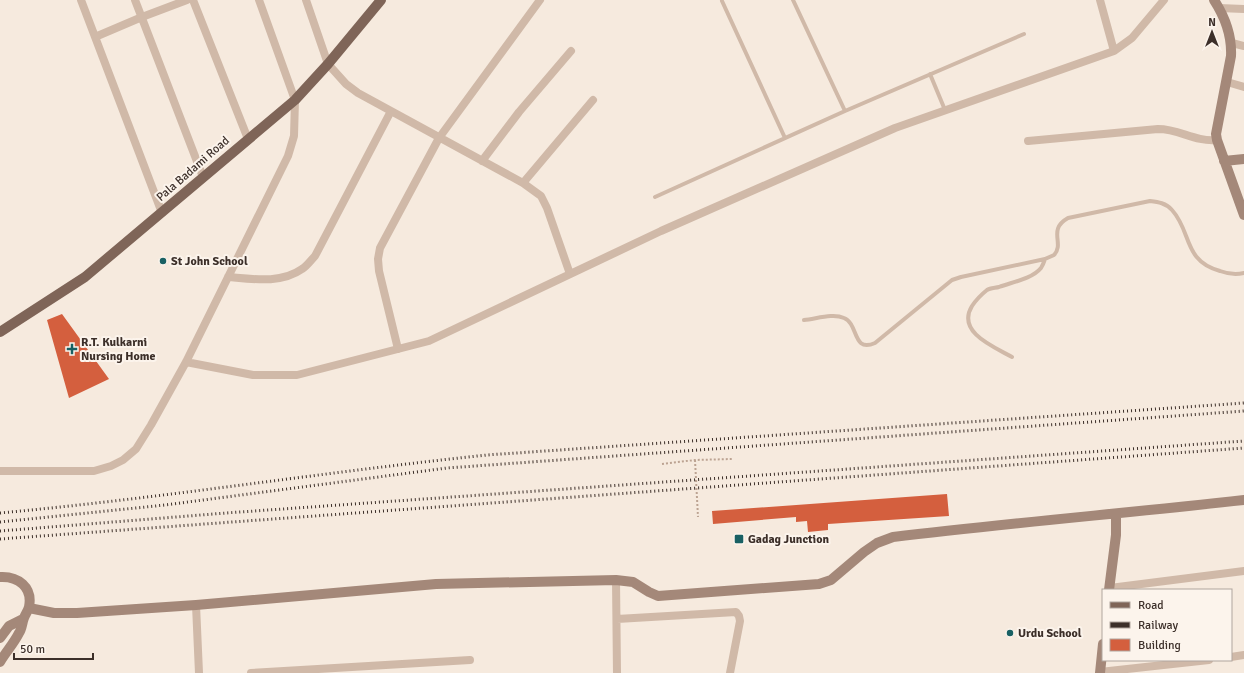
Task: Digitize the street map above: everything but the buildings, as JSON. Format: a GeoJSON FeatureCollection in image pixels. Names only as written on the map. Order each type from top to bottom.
{"type":"FeatureCollection","features":[{"type":"Feature","properties":{"kind":"main road","name":"Pala Badami Road"},"geometry":{"type":"LineString","coordinates":[[0,332],[85,277],[295,100],[328,64],[381,0]]}},
{"type":"Feature","properties":{"kind":"street"},"geometry":{"type":"LineString","coordinates":[[81,0],[162,213]]}},
{"type":"Feature","properties":{"kind":"street"},"geometry":{"type":"LineString","coordinates":[[135,0],[203,177]]}},
{"type":"Feature","properties":{"kind":"street"},"geometry":{"type":"LineString","coordinates":[[95,37],[187,0]]}},
{"type":"Feature","properties":{"kind":"street"},"geometry":{"type":"LineString","coordinates":[[193,0],[248,139]]}},
{"type":"Feature","properties":{"kind":"street"},"geometry":{"type":"LineString","coordinates":[[0,471],[94,471],[111,466],[123,460],[136,449],[186,362],[288,156],[294,136],[295,100],[259,0]]}},
{"type":"Feature","properties":{"kind":"street"},"geometry":{"type":"LineString","coordinates":[[306,0],[328,64],[346,84],[358,93],[391,112],[523,183],[541,196],[570,274]]}},
{"type":"Feature","properties":{"kind":"street"},"geometry":{"type":"LineString","coordinates":[[398,349],[379,271],[378,259],[380,248],[439,138],[540,0]]}},
{"type":"Feature","properties":{"kind":"street"},"geometry":{"type":"LineString","coordinates":[[1100,0],[1114,51]]}},
{"type":"Feature","properties":{"kind":"street"},"geometry":{"type":"LineString","coordinates":[[186,362],[253,375],[297,375],[429,341],[669,228],[895,128],[1114,51],[1132,38],[1164,0]]}},
{"type":"Feature","properties":{"kind":"street"},"geometry":{"type":"LineString","coordinates":[[1217,4],[1244,9]]}},
{"type":"Feature","properties":{"kind":"street"},"geometry":{"type":"LineString","coordinates":[[1217,4],[1230,33],[1232,44],[1227,82],[1216,134],[1224,161],[1244,215]]}},
{"type":"Feature","properties":{"kind":"street"},"geometry":{"type":"LineString","coordinates":[[1232,44],[1244,46]]}},
{"type":"Feature","properties":{"kind":"street"},"geometry":{"type":"LineString","coordinates":[[482,161],[519,112],[571,51]]}},
{"type":"Feature","properties":{"kind":"street"},"geometry":{"type":"LineString","coordinates":[[1227,82],[1244,87]]}},
{"type":"Feature","properties":{"kind":"street"},"geometry":{"type":"LineString","coordinates":[[523,183],[593,100]]}},
{"type":"Feature","properties":{"kind":"street"},"geometry":{"type":"LineString","coordinates":[[228,277],[254,280],[271,279],[290,276],[303,269],[315,256],[391,112]]}},
{"type":"Feature","properties":{"kind":"street"},"geometry":{"type":"LineString","coordinates":[[1028,141],[1158,129],[1170,130],[1200,140],[1217,140]]}},
{"type":"Feature","properties":{"kind":"street"},"geometry":{"type":"LineString","coordinates":[[1224,161],[1244,159]]}},
{"type":"Feature","properties":{"kind":"street"},"geometry":{"type":"LineString","coordinates":[[29,608],[54,613],[77,613],[196,605],[436,584],[616,580],[633,582],[658,596],[819,584],[830,580],[877,543],[893,537],[1008,523],[1116,514],[1244,500]]}},
{"type":"Feature","properties":{"kind":"street"},"geometry":{"type":"LineString","coordinates":[[1116,514],[1116,534],[1110,589],[1244,572]]}},
{"type":"Feature","properties":{"kind":"street"},"geometry":{"type":"LineString","coordinates":[[0,577],[15,578],[22,582],[29,595],[29,608],[20,632],[0,662]]}},
{"type":"Feature","properties":{"kind":"street"},"geometry":{"type":"LineString","coordinates":[[616,580],[616,673]]}},
{"type":"Feature","properties":{"kind":"street"},"geometry":{"type":"LineString","coordinates":[[196,605],[199,673]]}},
{"type":"Feature","properties":{"kind":"street"},"geometry":{"type":"LineString","coordinates":[[617,619],[736,612],[740,621],[730,673]]}},
{"type":"Feature","properties":{"kind":"street"},"geometry":{"type":"LineString","coordinates":[[0,638],[9,626],[24,619]]}},
{"type":"Feature","properties":{"kind":"street"},"geometry":{"type":"LineString","coordinates":[[1102,654],[1100,673],[1201,661]]}},
{"type":"Feature","properties":{"kind":"street"},"geometry":{"type":"LineString","coordinates":[[1232,657],[1244,655]]}},
{"type":"Feature","properties":{"kind":"street"},"geometry":{"type":"LineString","coordinates":[[251,673],[470,660]]}},
{"type":"Feature","properties":{"kind":"lane"},"geometry":{"type":"LineString","coordinates":[[793,0],[844,111]]}},
{"type":"Feature","properties":{"kind":"lane"},"geometry":{"type":"LineString","coordinates":[[722,1],[785,138]]}},
{"type":"Feature","properties":{"kind":"lane"},"geometry":{"type":"LineString","coordinates":[[655,197],[844,111],[1024,34]]}},
{"type":"Feature","properties":{"kind":"lane"},"geometry":{"type":"LineString","coordinates":[[930,74],[945,110]]}},
{"type":"Feature","properties":{"kind":"lane"},"geometry":{"type":"LineString","coordinates":[[804,320],[833,316],[843,317],[849,320],[858,341],[863,345],[870,346],[952,280],[1045,259],[1054,255],[1057,247],[1057,230],[1060,222],[1068,218],[1150,201],[1162,203],[1172,209],[1192,251],[1201,262],[1215,270],[1229,274],[1244,273]]}},
{"type":"Feature","properties":{"kind":"lane"},"geometry":{"type":"LineString","coordinates":[[1012,357],[987,343],[971,330],[968,322],[969,311],[975,302],[988,290],[1033,274],[1041,268],[1045,259]]}},
{"type":"Feature","properties":{"kind":"path"},"geometry":{"type":"LineString","coordinates":[[662,464],[695,460],[732,459]]}},
{"type":"Feature","properties":{"kind":"path"},"geometry":{"type":"LineString","coordinates":[[695,460],[698,517]]}},
{"type":"Feature","properties":{"kind":"railway"},"geometry":{"type":"LineString","coordinates":[[0,513],[122,500],[487,455],[1244,403]]}},
{"type":"Feature","properties":{"kind":"railway"},"geometry":{"type":"LineString","coordinates":[[0,522],[165,505],[447,468],[1244,411]]}},
{"type":"Feature","properties":{"kind":"railway"},"geometry":{"type":"LineString","coordinates":[[0,531],[226,513],[1244,441]]}},
{"type":"Feature","properties":{"kind":"railway"},"geometry":{"type":"LineString","coordinates":[[0,539],[1244,448]]}},
{"type":"Feature","properties":{"kind":"place","name":"St John School"},"geometry":{"type":"Point","coordinates":[163,261]}},
{"type":"Feature","properties":{"kind":"place","name":"R.T. Kulkarni Nursing Home"},"geometry":{"type":"Point","coordinates":[72,349]}},
{"type":"Feature","properties":{"kind":"place","name":"Gadag Junction"},"geometry":{"type":"Point","coordinates":[739,539]}},
{"type":"Feature","properties":{"kind":"place","name":"Urdu School"},"geometry":{"type":"Point","coordinates":[1010,633]}}]}
